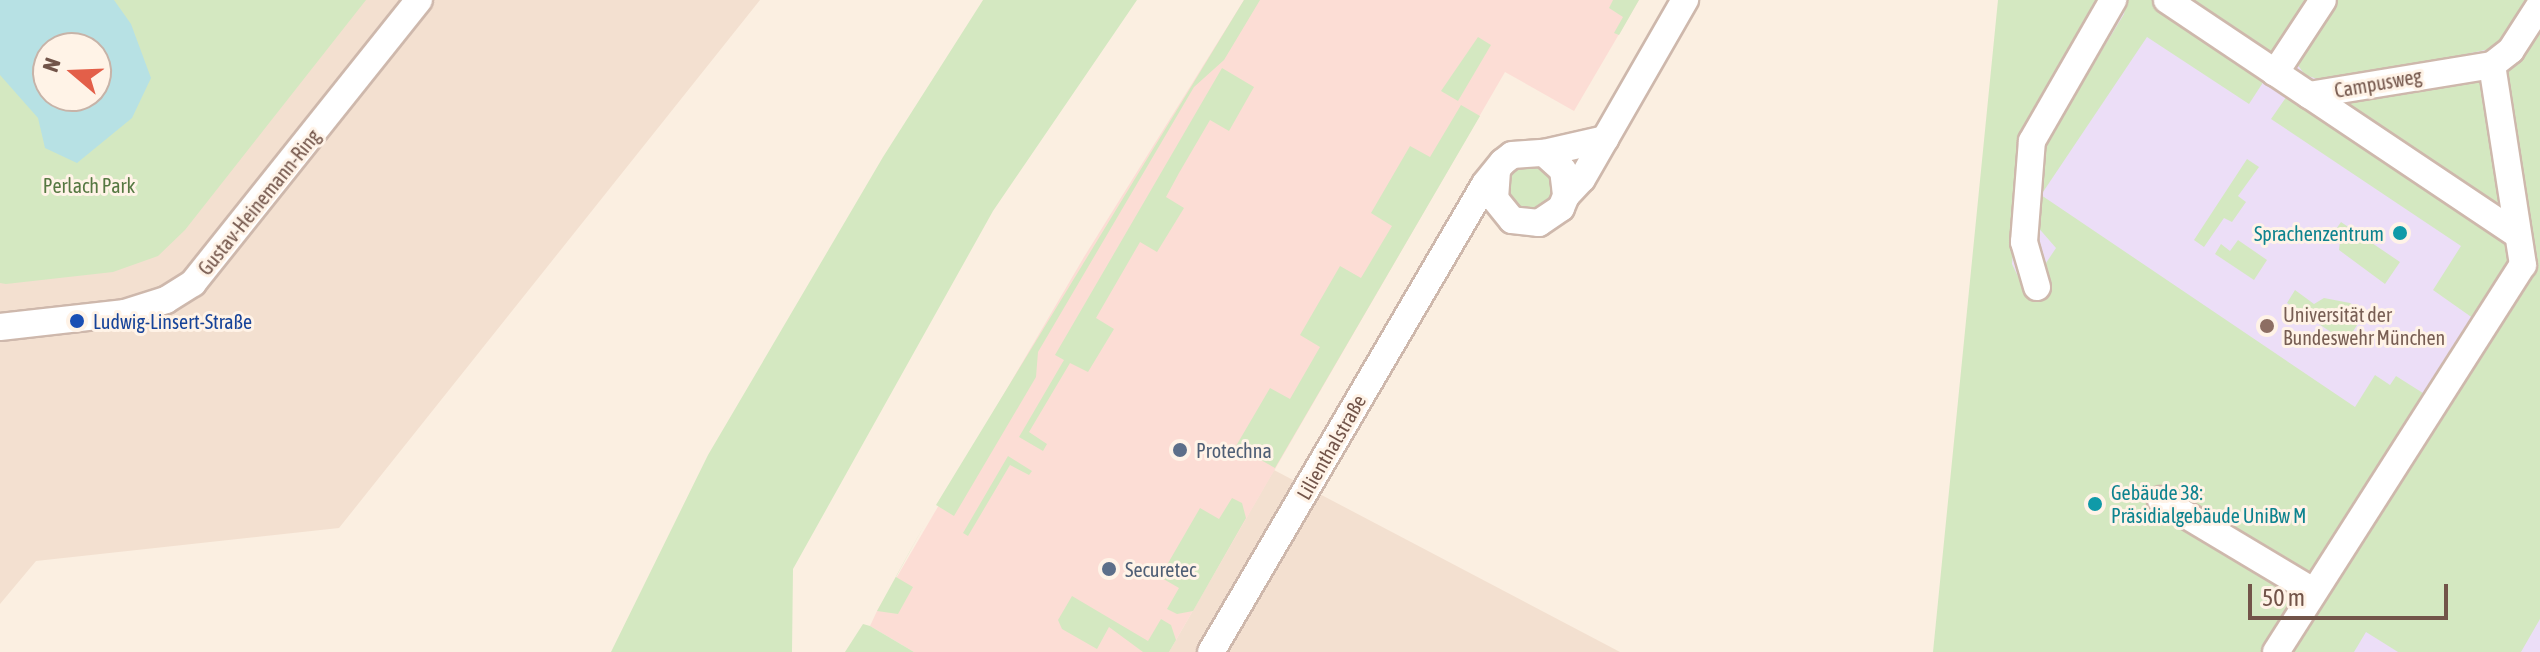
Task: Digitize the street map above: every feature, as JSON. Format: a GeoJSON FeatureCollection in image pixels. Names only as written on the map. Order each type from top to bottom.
{"type":"FeatureCollection","features":[{"type":"Feature","properties":{"kind":"street","name":"Gustav-Heinemann-Ring"},"geometry":{"type":"LineString","coordinates":[[0,327],[125,313],[166,300],[193,283],[419,0]]}},
{"type":"Feature","properties":{"kind":"street"},"geometry":{"type":"LineString","coordinates":[[1497,172],[1495,199],[1512,220],[1525,224],[1551,218],[1582,179],[1685,0]]}},
{"type":"Feature","properties":{"kind":"street"},"geometry":{"type":"LineString","coordinates":[[2037,287],[2024,242],[2032,141],[2113,0]]}},
{"type":"Feature","properties":{"kind":"street","name":"Campusweg"},"geometry":{"type":"LineString","coordinates":[[2167,0],[2309,95],[2492,65]]}},
{"type":"Feature","properties":{"kind":"street"},"geometry":{"type":"LineString","coordinates":[[2275,73],[2323,0]]}},
{"type":"Feature","properties":{"kind":"street"},"geometry":{"type":"LineString","coordinates":[[2276,652],[2523,265],[2492,65],[2511,50],[2540,5]]}},
{"type":"Feature","properties":{"kind":"street"},"geometry":{"type":"LineString","coordinates":[[2309,95],[2517,234]]}},
{"type":"Feature","properties":{"kind":"street","name":"Lilienthalstraße"},"geometry":{"type":"LineString","coordinates":[[1211,652],[1450,241],[1497,172],[1522,151],[1544,153],[1605,139]]}},
{"type":"Feature","properties":{"kind":"street"},"geometry":{"type":"LineString","coordinates":[[1544,153],[1563,170],[1566,196]]}},
{"type":"Feature","properties":{"kind":"street"},"geometry":{"type":"LineString","coordinates":[[1450,241],[1512,220]]}},
{"type":"Feature","properties":{"kind":"street"},"geometry":{"type":"LineString","coordinates":[[2161,500],[2313,591]]}},
{"type":"Feature","properties":{"kind":"shaded area"},"geometry":{"type":"Polygon","coordinates":[[[0,0],[760,0],[339,528],[36,561],[0,604],[0,0]]]}},
{"type":"Feature","properties":{"kind":"shaded area"},"geometry":{"type":"Polygon","coordinates":[[[1244,0],[1639,0],[1574,111],[1505,72],[1169,652],[914,652],[870,626],[877,611],[1084,257],[1244,0]]]}},
{"type":"Feature","properties":{"kind":"shaded area","name":"Universität der Bundeswehr München"},"geometry":{"type":"Polygon","coordinates":[[[2038,0],[2540,0],[2540,652],[1951,652],[2038,0]]]}},
{"type":"Feature","properties":{"kind":"shaded area"},"geometry":{"type":"Polygon","coordinates":[[[1274,470],[1620,652],[1169,652],[1274,470]]]}},
{"type":"Feature","properties":{"kind":"green space","name":"Perlach Park"},"geometry":{"type":"Polygon","coordinates":[[[0,0],[366,0],[185,230],[158,256],[113,272],[0,283],[0,0]]]}},
{"type":"Feature","properties":{"kind":"green space"},"geometry":{"type":"Polygon","coordinates":[[[983,0],[1137,0],[993,211],[793,569],[792,652],[611,652],[708,455],[883,157],[983,0]]]}},
{"type":"Feature","properties":{"kind":"green space"},"geometry":{"type":"Polygon","coordinates":[[[1244,0],[1260,0],[1224,60],[1194,87],[1038,352],[1036,377],[954,516],[936,505],[1244,0]]]}},
{"type":"Feature","properties":{"kind":"green space"},"geometry":{"type":"Polygon","coordinates":[[[1613,0],[1639,0],[1619,35],[1614,33],[1623,17],[1609,8],[1613,0]]]}},
{"type":"Feature","properties":{"kind":"green space","name":"Universität der Bundeswehr München"},"geometry":{"type":"Polygon","coordinates":[[[1998,0],[2101,0],[2023,131],[2012,264],[2026,293],[2056,248],[2036,225],[2045,144],[2124,14],[2126,0],[2317,0],[2249,104],[2147,37],[2041,195],[2355,407],[2375,375],[2390,385],[2396,376],[2426,395],[2477,321],[2433,290],[2461,246],[2271,119],[2289,93],[2335,99],[2462,75],[2540,24],[2540,619],[2521,652],[2398,652],[2366,632],[2354,652],[1933,652],[1998,0]]]}},
{"type":"Feature","properties":{"kind":"green space"},"geometry":{"type":"Polygon","coordinates":[[[2327,0],[2527,2],[2504,46],[2330,83],[2305,75],[2294,60],[2327,0]]]}},
{"type":"Feature","properties":{"kind":"green space"},"geometry":{"type":"Polygon","coordinates":[[[1478,37],[1491,45],[1458,101],[1441,91],[1478,37]]]}},
{"type":"Feature","properties":{"kind":"green space"},"geometry":{"type":"Polygon","coordinates":[[[1222,68],[1254,87],[1229,131],[1210,120],[1179,173],[1166,197],[1184,208],[1157,252],[1140,242],[1096,318],[1114,329],[1088,372],[1070,363],[1029,432],[1047,444],[1043,451],[1019,437],[1064,360],[1055,355],[1222,68]]]}},
{"type":"Feature","properties":{"kind":"green space"},"geometry":{"type":"Polygon","coordinates":[[[1461,105],[1480,116],[1275,468],[1236,446],[1270,388],[1290,399],[1320,347],[1300,335],[1340,266],[1361,278],[1392,226],[1371,213],[1410,146],[1430,157],[1461,105]]]}},
{"type":"Feature","properties":{"kind":"green space"},"geometry":{"type":"Polygon","coordinates":[[[2247,159],[2259,167],[2238,196],[2246,202],[2232,222],[2224,218],[2204,247],[2194,240],[2247,159]]]}},
{"type":"Feature","properties":{"kind":"green space"},"geometry":{"type":"Polygon","coordinates":[[[1530,163],[1547,170],[1554,187],[1547,204],[1530,211],[1513,204],[1506,187],[1513,170],[1530,163]]]}},
{"type":"Feature","properties":{"kind":"green space"},"geometry":{"type":"Polygon","coordinates":[[[2341,222],[2400,262],[2385,284],[2339,250],[2340,241],[2332,235],[2341,222]]]}},
{"type":"Feature","properties":{"kind":"green space"},"geometry":{"type":"Polygon","coordinates":[[[2238,240],[2267,260],[2254,280],[2215,254],[2221,244],[2230,251],[2238,240]]]}},
{"type":"Feature","properties":{"kind":"green space"},"geometry":{"type":"Polygon","coordinates":[[[2295,290],[2314,304],[2324,298],[2350,303],[2365,313],[2346,342],[2287,303],[2295,290]]]}},
{"type":"Feature","properties":{"kind":"green space"},"geometry":{"type":"Polygon","coordinates":[[[1008,456],[1032,471],[1029,475],[1010,465],[968,536],[963,533],[1008,456]]]}},
{"type":"Feature","properties":{"kind":"green space"},"geometry":{"type":"Polygon","coordinates":[[[1232,498],[1242,503],[1246,518],[1193,611],[1177,614],[1167,609],[1179,588],[1160,577],[1200,508],[1219,519],[1232,498]]]}},
{"type":"Feature","properties":{"kind":"green space"},"geometry":{"type":"Polygon","coordinates":[[[927,520],[896,577],[913,587],[898,614],[877,611],[927,520]]]}},
{"type":"Feature","properties":{"kind":"green space"},"geometry":{"type":"Polygon","coordinates":[[[1072,596],[1148,641],[1161,619],[1171,625],[1176,640],[1169,652],[1143,652],[1109,627],[1097,649],[1062,629],[1058,620],[1072,596]]]}},
{"type":"Feature","properties":{"kind":"green space"},"geometry":{"type":"Polygon","coordinates":[[[863,624],[870,626],[914,652],[845,652],[863,624]]]}},
{"type":"Feature","properties":{"kind":"water"},"geometry":{"type":"Polygon","coordinates":[[[0,0],[114,0],[131,24],[151,78],[132,118],[77,163],[45,148],[38,118],[33,112],[112,112],[112,32],[32,32],[32,111],[0,75],[0,0]]]}},
{"type":"Feature","properties":{"kind":"place","name":"Sprachenzentrum"},"geometry":{"type":"Point","coordinates":[2400,233]}},
{"type":"Feature","properties":{"kind":"place","name":"Ludwig-Linsert-Straße"},"geometry":{"type":"Point","coordinates":[77,321]}},
{"type":"Feature","properties":{"kind":"place","name":"Universität der Bundeswehr München"},"geometry":{"type":"Point","coordinates":[2267,326]}},
{"type":"Feature","properties":{"kind":"place","name":"Protechna"},"geometry":{"type":"Point","coordinates":[1180,450]}},
{"type":"Feature","properties":{"kind":"place","name":"Gebäude 38: Präsidialgebäude UniBw M"},"geometry":{"type":"Point","coordinates":[2095,504]}},
{"type":"Feature","properties":{"kind":"place","name":"Securetec"},"geometry":{"type":"Point","coordinates":[1109,569]}}]}
